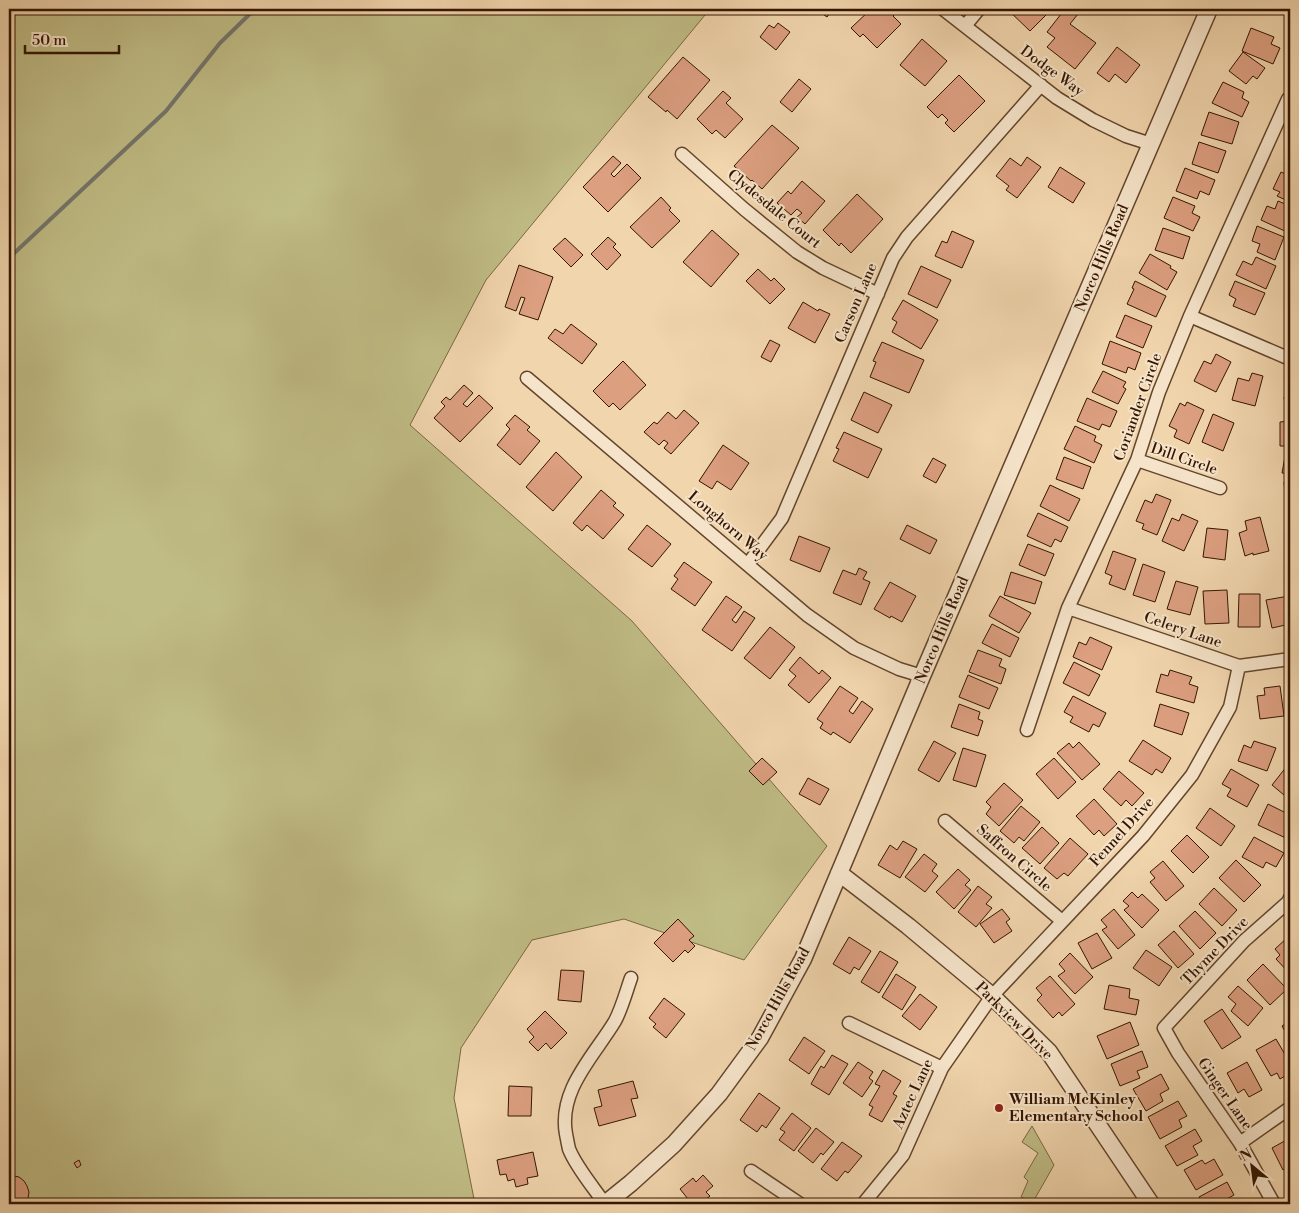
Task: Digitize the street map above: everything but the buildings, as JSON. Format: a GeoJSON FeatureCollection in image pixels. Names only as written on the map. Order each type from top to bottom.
{"type":"FeatureCollection","features":[{"type":"Feature","properties":{"kind":"street","name":"Dodge Way"},"geometry":{"type":"LineString","coordinates":[[943,9],[1057,98],[1093,120],[1126,136],[1151,144]]}},
{"type":"Feature","properties":{"kind":"street"},"geometry":{"type":"LineString","coordinates":[[965,26],[979,9]]}},
{"type":"Feature","properties":{"kind":"street","name":"Norco Hills Road"},"geometry":{"type":"LineString","coordinates":[[605,1204],[674,1144],[719,1094],[760,1038],[802,959],[1209,9]]}},
{"type":"Feature","properties":{"kind":"street","name":"Carson Lane"},"geometry":{"type":"LineString","coordinates":[[748,564],[782,518],[878,294],[894,258],[907,236],[1040,85]]}},
{"type":"Feature","properties":{"kind":"street","name":"Coriander Circle"},"geometry":{"type":"LineString","coordinates":[[1027,730],[1068,608],[1137,460],[1159,392],[1190,316],[1288,99]]}},
{"type":"Feature","properties":{"kind":"street","name":"Clydesdale Court"},"geometry":{"type":"LineString","coordinates":[[682,154],[744,209],[797,252],[823,268],[878,294]]}},
{"type":"Feature","properties":{"kind":"street"},"geometry":{"type":"LineString","coordinates":[[1190,316],[1290,359]]}},
{"type":"Feature","properties":{"kind":"street","name":"Longhorn Way"},"geometry":{"type":"LineString","coordinates":[[527,378],[807,615],[854,648],[900,669],[922,676]]}},
{"type":"Feature","properties":{"kind":"street","name":"Dill Circle"},"geometry":{"type":"LineString","coordinates":[[1137,460],[1220,488]]}},
{"type":"Feature","properties":{"kind":"street","name":"Celery Lane"},"geometry":{"type":"LineString","coordinates":[[1068,608],[1239,666],[1290,659]]}},
{"type":"Feature","properties":{"kind":"street","name":"Fennel Drive"},"geometry":{"type":"LineString","coordinates":[[992,996],[1143,836],[1192,775],[1230,707],[1239,666]]}},
{"type":"Feature","properties":{"kind":"street","name":"Saffron Circle"},"geometry":{"type":"LineString","coordinates":[[945,820],[1062,921]]}},
{"type":"Feature","properties":{"kind":"street","name":"Parkview Drive"},"geometry":{"type":"LineString","coordinates":[[839,873],[908,926],[992,996],[1049,1052],[1151,1204]]}},
{"type":"Feature","properties":{"kind":"street","name":"Thyme Drive"},"geometry":{"type":"LineString","coordinates":[[1164,1028],[1244,941],[1288,902],[1290,898]]}},
{"type":"Feature","properties":{"kind":"street"},"geometry":{"type":"LineString","coordinates":[[605,1204],[569,1149],[565,1128],[566,1107],[573,1087],[586,1064],[616,1019],[631,978]]}},
{"type":"Feature","properties":{"kind":"street","name":"Aztec Lane"},"geometry":{"type":"LineString","coordinates":[[863,1204],[903,1155],[942,1068],[992,996]]}},
{"type":"Feature","properties":{"kind":"street"},"geometry":{"type":"LineString","coordinates":[[849,1023],[942,1068]]}},
{"type":"Feature","properties":{"kind":"street","name":"Ginger Lane"},"geometry":{"type":"LineString","coordinates":[[1164,1028],[1178,1053],[1240,1142],[1274,1204]]}},
{"type":"Feature","properties":{"kind":"street"},"geometry":{"type":"LineString","coordinates":[[1240,1142],[1290,1108]]}},
{"type":"Feature","properties":{"kind":"street"},"geometry":{"type":"LineString","coordinates":[[751,1171],[800,1204]]}},
{"type":"Feature","properties":{"kind":"shaded area"},"geometry":{"type":"Polygon","coordinates":[[[9,9],[710,9],[486,280],[410,425],[632,621],[827,846],[744,960],[624,919],[532,940],[461,1048],[454,1098],[475,1204],[9,1204],[9,9]]]}},
{"type":"Feature","properties":{"kind":"shaded area"},"geometry":{"type":"Polygon","coordinates":[[[1032,1126],[1054,1165],[1033,1202],[1021,1197],[1028,1181],[1024,1177],[1038,1153],[1022,1142],[1032,1126]]]}},
{"type":"Feature","properties":{"kind":"waterway"},"geometry":{"type":"LineString","coordinates":[[9,258],[166,111],[220,43],[255,9]]}},
{"type":"Feature","properties":{"kind":"place","name":"William McKinley Elementary School"},"geometry":{"type":"Point","coordinates":[999,1108]}}]}
